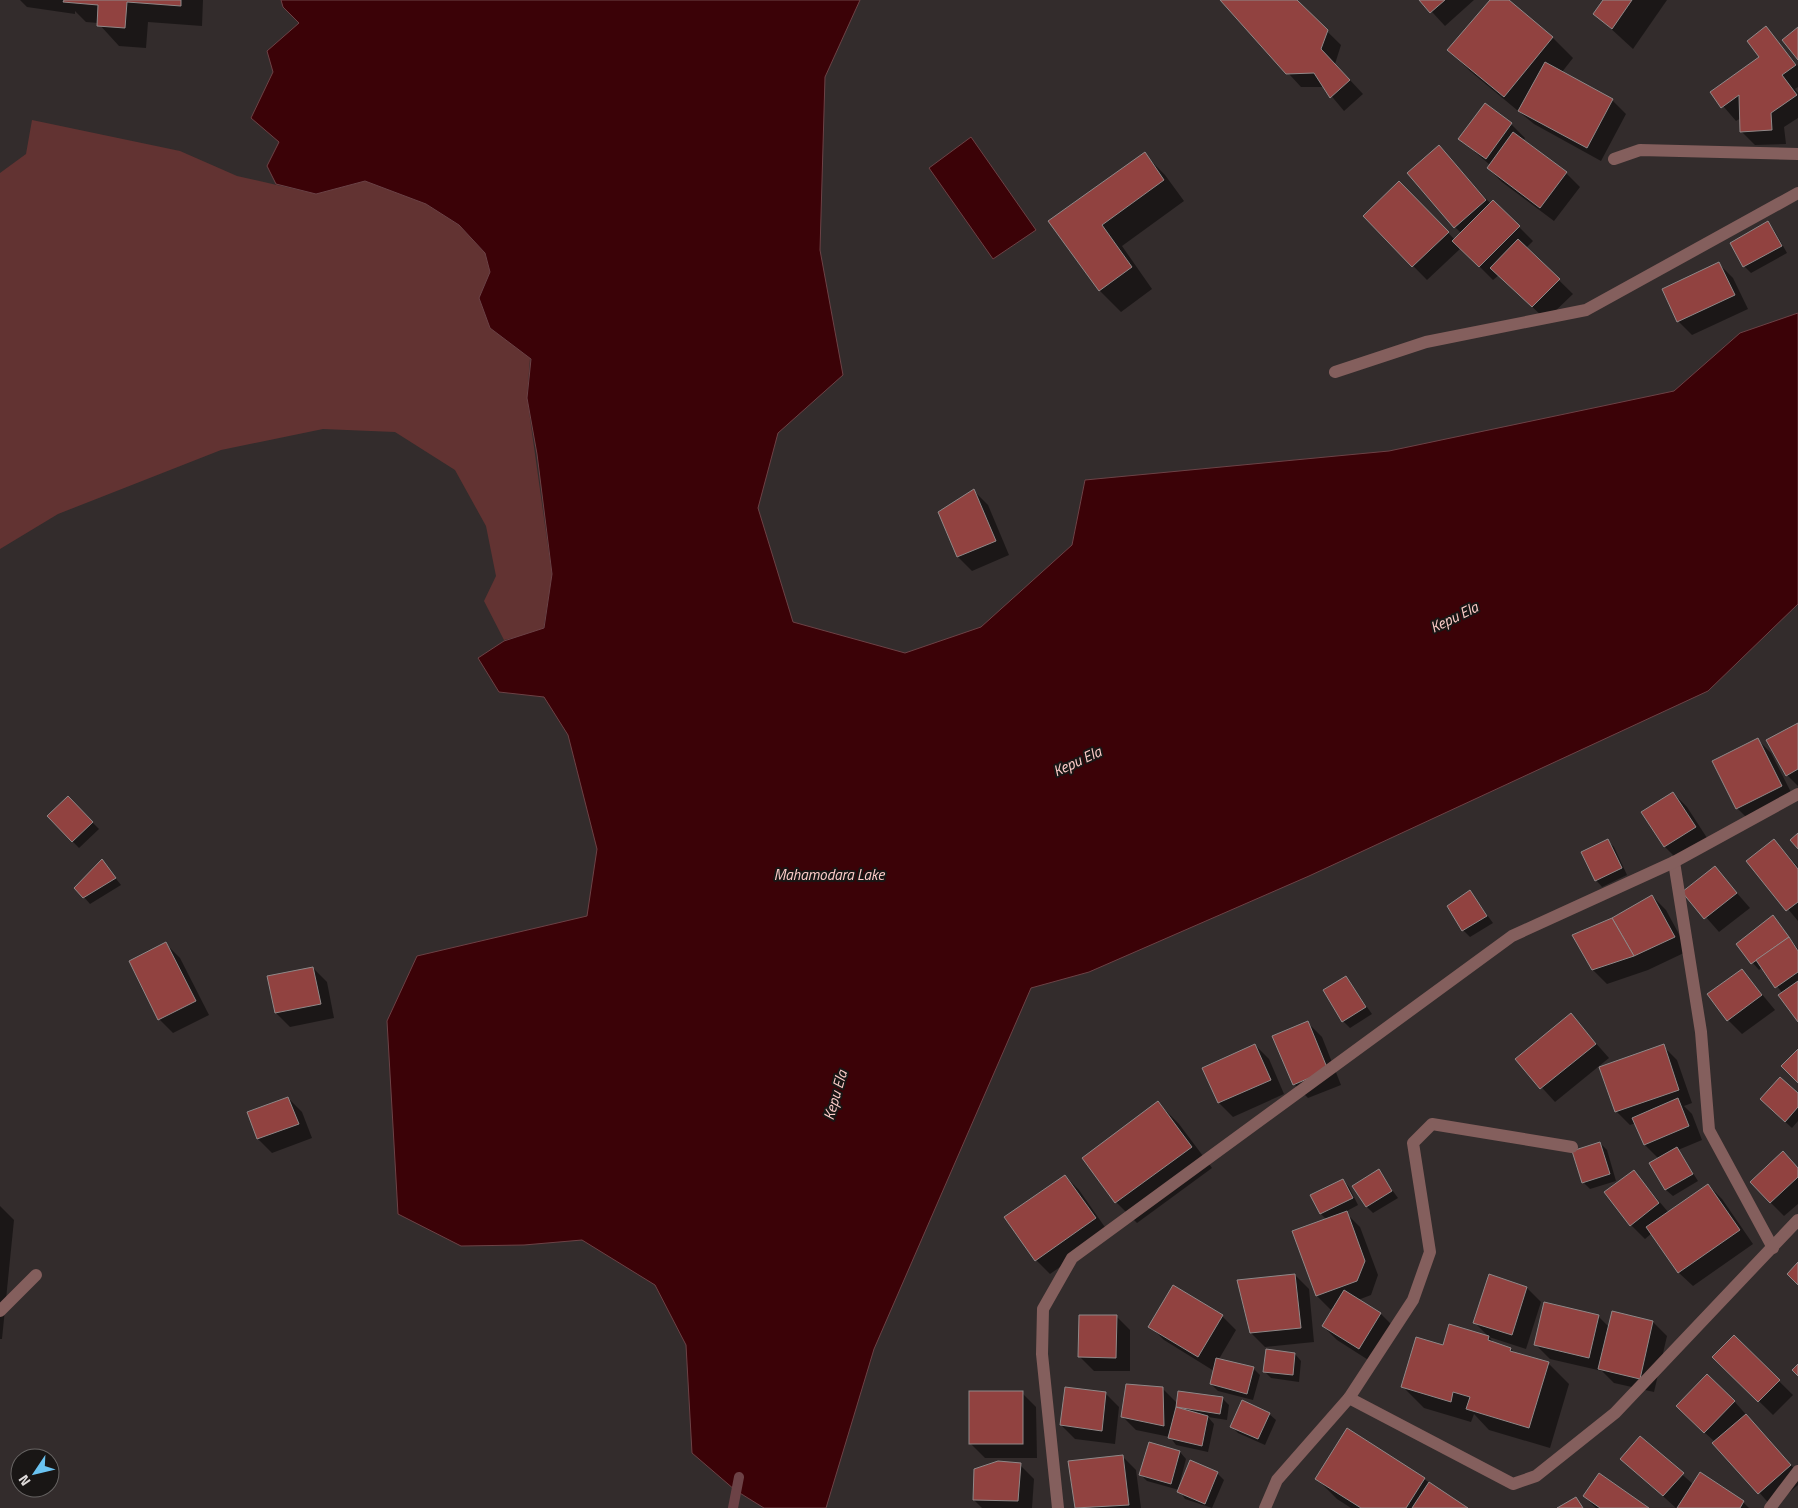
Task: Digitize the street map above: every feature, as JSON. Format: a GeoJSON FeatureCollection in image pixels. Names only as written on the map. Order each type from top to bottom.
{"type":"FeatureCollection","features":[{"type":"Feature","properties":{"kind":"street"},"geometry":{"type":"LineString","coordinates":[[1614,159],[1640,150],[1798,154]]}},
{"type":"Feature","properties":{"kind":"street"},"geometry":{"type":"LineString","coordinates":[[1335,372],[1426,342],[1586,310],[1798,193]]}},
{"type":"Feature","properties":{"kind":"street"},"geometry":{"type":"LineString","coordinates":[[1058,1508],[1042,1354],[1043,1309],[1072,1258],[1512,936],[1674,862],[1798,794]]}},
{"type":"Feature","properties":{"kind":"street"},"geometry":{"type":"LineString","coordinates":[[1674,862],[1702,1032],[1709,1130],[1773,1248]]}},
{"type":"Feature","properties":{"kind":"street"},"geometry":{"type":"LineString","coordinates":[[1265,1508],[1277,1480],[1349,1398],[1413,1300],[1430,1252],[1412,1143],[1432,1124],[1572,1147]]}},
{"type":"Feature","properties":{"kind":"street"},"geometry":{"type":"LineString","coordinates":[[1349,1398],[1513,1484],[1536,1476],[1615,1413],[1798,1220]]}},
{"type":"Feature","properties":{"kind":"street"},"geometry":{"type":"LineString","coordinates":[[0,1311],[36,1275]]}},
{"type":"Feature","properties":{"kind":"street"},"geometry":{"type":"LineString","coordinates":[[1770,1508],[1798,1471]]}},
{"type":"Feature","properties":{"kind":"shaded area"},"geometry":{"type":"Polygon","coordinates":[[[32,120],[180,151],[237,176],[316,194],[365,181],[426,204],[459,225],[485,253],[490,272],[479,298],[490,328],[530,358],[527,397],[552,575],[543,631],[504,640],[484,601],[496,576],[486,526],[455,470],[395,432],[323,429],[221,450],[58,514],[0,549],[0,173],[26,154],[32,120]]]}},
{"type":"Feature","properties":{"kind":"water","name":"Mahamodara Lake"},"geometry":{"type":"Polygon","coordinates":[[[281,0],[860,0],[825,77],[820,250],[843,375],[778,433],[758,508],[793,622],[905,653],[981,627],[1072,545],[1085,480],[1389,451],[1674,391],[1740,333],[1798,313],[1798,604],[1708,691],[1309,876],[1089,972],[1031,988],[874,1349],[826,1508],[764,1508],[735,1490],[692,1453],[686,1345],[655,1285],[582,1240],[524,1245],[461,1246],[398,1214],[387,1021],[417,956],[587,916],[597,849],[568,735],[544,697],[499,692],[478,658],[504,641],[544,628],[552,574],[537,454],[527,398],[531,359],[490,328],[479,298],[490,272],[485,253],[459,225],[426,204],[365,181],[316,194],[276,184],[267,166],[279,142],[251,118],[273,72],[267,51],[299,23],[283,7],[281,0]]]}},
{"type":"Feature","properties":{"kind":"water"},"geometry":{"type":"Polygon","coordinates":[[[971,137],[1036,230],[993,259],[929,168],[971,137]]]}},
{"type":"Feature","properties":{"kind":"building"},"geometry":{"type":"Polygon","coordinates":[[[64,0],[181,0],[181,6],[127,2],[125,28],[97,26],[98,5],[63,2],[64,0]]]}},
{"type":"Feature","properties":{"kind":"building"},"geometry":{"type":"Polygon","coordinates":[[[1220,0],[1297,0],[1328,30],[1321,49],[1350,80],[1330,98],[1314,73],[1286,74],[1220,0]]]}},
{"type":"Feature","properties":{"kind":"building"},"geometry":{"type":"Polygon","coordinates":[[[1419,0],[1445,0],[1430,13],[1419,0]]]}},
{"type":"Feature","properties":{"kind":"building"},"geometry":{"type":"Polygon","coordinates":[[[1490,0],[1509,0],[1553,37],[1504,97],[1447,50],[1490,0]]]}},
{"type":"Feature","properties":{"kind":"building"},"geometry":{"type":"Polygon","coordinates":[[[1603,0],[1632,0],[1612,29],[1593,14],[1603,0]]]}},
{"type":"Feature","properties":{"kind":"building"},"geometry":{"type":"Polygon","coordinates":[[[1766,26],[1796,65],[1782,75],[1797,95],[1771,113],[1772,130],[1740,132],[1739,95],[1721,108],[1710,92],[1759,57],[1747,41],[1766,26]]]}},
{"type":"Feature","properties":{"kind":"building"},"geometry":{"type":"Polygon","coordinates":[[[1798,27],[1798,60],[1782,40],[1798,27]]]}},
{"type":"Feature","properties":{"kind":"building"},"geometry":{"type":"Polygon","coordinates":[[[1545,62],[1613,99],[1587,148],[1518,111],[1545,62]]]}},
{"type":"Feature","properties":{"kind":"building"},"geometry":{"type":"Polygon","coordinates":[[[1485,103],[1512,123],[1486,159],[1458,139],[1485,103]]]}},
{"type":"Feature","properties":{"kind":"building"},"geometry":{"type":"Polygon","coordinates":[[[1513,132],[1567,172],[1540,208],[1487,168],[1513,132]]]}},
{"type":"Feature","properties":{"kind":"building"},"geometry":{"type":"Polygon","coordinates":[[[1439,145],[1486,200],[1454,228],[1407,173],[1439,145]]]}},
{"type":"Feature","properties":{"kind":"building"},"geometry":{"type":"Polygon","coordinates":[[[1145,152],[1164,180],[1102,225],[1132,267],[1099,291],[1048,221],[1145,152]]]}},
{"type":"Feature","properties":{"kind":"building"},"geometry":{"type":"Polygon","coordinates":[[[1399,181],[1449,232],[1412,267],[1363,216],[1399,181]]]}},
{"type":"Feature","properties":{"kind":"building"},"geometry":{"type":"Polygon","coordinates":[[[1493,200],[1520,226],[1479,267],[1452,241],[1493,200]]]}},
{"type":"Feature","properties":{"kind":"building"},"geometry":{"type":"Polygon","coordinates":[[[1768,221],[1782,246],[1743,267],[1730,243],[1768,221]]]}},
{"type":"Feature","properties":{"kind":"building"},"geometry":{"type":"Polygon","coordinates":[[[1518,239],[1560,279],[1532,307],[1490,268],[1518,239]]]}},
{"type":"Feature","properties":{"kind":"building"},"geometry":{"type":"Polygon","coordinates":[[[1719,262],[1735,295],[1677,322],[1662,289],[1719,262]]]}},
{"type":"Feature","properties":{"kind":"building"},"geometry":{"type":"Polygon","coordinates":[[[974,489],[996,541],[957,557],[938,512],[974,489]]]}},
{"type":"Feature","properties":{"kind":"building"},"geometry":{"type":"Polygon","coordinates":[[[1798,723],[1798,769],[1786,776],[1766,740],[1798,723]]]}},
{"type":"Feature","properties":{"kind":"building"},"geometry":{"type":"Polygon","coordinates":[[[1758,738],[1782,786],[1736,809],[1712,761],[1758,738]]]}},
{"type":"Feature","properties":{"kind":"building"},"geometry":{"type":"Polygon","coordinates":[[[1673,792],[1696,827],[1664,847],[1641,812],[1673,792]]]}},
{"type":"Feature","properties":{"kind":"building"},"geometry":{"type":"Polygon","coordinates":[[[68,796],[93,822],[72,842],[47,816],[68,796]]]}},
{"type":"Feature","properties":{"kind":"building"},"geometry":{"type":"Polygon","coordinates":[[[1798,833],[1798,849],[1790,840],[1798,833]]]}},
{"type":"Feature","properties":{"kind":"building"},"geometry":{"type":"Polygon","coordinates":[[[1608,839],[1622,868],[1595,881],[1581,852],[1608,839]]]}},
{"type":"Feature","properties":{"kind":"building"},"geometry":{"type":"Polygon","coordinates":[[[1774,839],[1798,869],[1798,902],[1786,911],[1746,861],[1774,839]]]}},
{"type":"Feature","properties":{"kind":"building"},"geometry":{"type":"Polygon","coordinates":[[[102,859],[116,878],[83,898],[74,888],[102,859]]]}},
{"type":"Feature","properties":{"kind":"building"},"geometry":{"type":"Polygon","coordinates":[[[1715,866],[1737,893],[1704,919],[1682,892],[1715,866]]]}},
{"type":"Feature","properties":{"kind":"building"},"geometry":{"type":"Polygon","coordinates":[[[1470,890],[1487,916],[1462,931],[1447,906],[1470,890]]]}},
{"type":"Feature","properties":{"kind":"building"},"geometry":{"type":"Polygon","coordinates":[[[1652,895],[1675,937],[1634,956],[1612,918],[1652,895]]]}},
{"type":"Feature","properties":{"kind":"building"},"geometry":{"type":"Polygon","coordinates":[[[1773,915],[1789,937],[1751,964],[1736,944],[1773,915]]]}},
{"type":"Feature","properties":{"kind":"building"},"geometry":{"type":"Polygon","coordinates":[[[1612,918],[1634,956],[1592,970],[1572,935],[1612,918]]]}},
{"type":"Feature","properties":{"kind":"building"},"geometry":{"type":"Polygon","coordinates":[[[1789,937],[1798,951],[1798,972],[1775,988],[1756,960],[1789,937]]]}},
{"type":"Feature","properties":{"kind":"building"},"geometry":{"type":"Polygon","coordinates":[[[166,942],[196,1001],[158,1020],[129,961],[166,942]]]}},
{"type":"Feature","properties":{"kind":"building"},"geometry":{"type":"Polygon","coordinates":[[[313,967],[321,1004],[275,1013],[267,976],[313,967]]]}},
{"type":"Feature","properties":{"kind":"building"},"geometry":{"type":"Polygon","coordinates":[[[1742,969],[1762,995],[1727,1021],[1707,994],[1742,969]]]}},
{"type":"Feature","properties":{"kind":"building"},"geometry":{"type":"Polygon","coordinates":[[[1346,976],[1366,1007],[1342,1022],[1323,990],[1346,976]]]}},
{"type":"Feature","properties":{"kind":"building"},"geometry":{"type":"Polygon","coordinates":[[[1798,981],[1798,1022],[1778,995],[1798,981]]]}},
{"type":"Feature","properties":{"kind":"building"},"geometry":{"type":"Polygon","coordinates":[[[1571,1013],[1596,1044],[1540,1089],[1515,1059],[1571,1013]]]}},
{"type":"Feature","properties":{"kind":"building"},"geometry":{"type":"Polygon","coordinates":[[[1308,1021],[1328,1070],[1293,1085],[1272,1036],[1308,1021]]]}},
{"type":"Feature","properties":{"kind":"building"},"geometry":{"type":"Polygon","coordinates":[[[1255,1044],[1271,1080],[1218,1103],[1202,1068],[1255,1044]]]}},
{"type":"Feature","properties":{"kind":"building"},"geometry":{"type":"Polygon","coordinates":[[[1664,1044],[1679,1090],[1615,1112],[1599,1067],[1664,1044]]]}},
{"type":"Feature","properties":{"kind":"building"},"geometry":{"type":"Polygon","coordinates":[[[1798,1049],[1798,1083],[1781,1066],[1798,1049]]]}},
{"type":"Feature","properties":{"kind":"building"},"geometry":{"type":"Polygon","coordinates":[[[1780,1077],[1798,1093],[1798,1107],[1785,1122],[1760,1099],[1780,1077]]]}},
{"type":"Feature","properties":{"kind":"building"},"geometry":{"type":"Polygon","coordinates":[[[288,1097],[299,1124],[257,1139],[247,1112],[288,1097]]]}},
{"type":"Feature","properties":{"kind":"building"},"geometry":{"type":"Polygon","coordinates":[[[1678,1098],[1689,1126],[1644,1145],[1632,1118],[1678,1098]]]}},
{"type":"Feature","properties":{"kind":"building"},"geometry":{"type":"Polygon","coordinates":[[[1158,1101],[1192,1147],[1115,1203],[1082,1158],[1158,1101]]]}},
{"type":"Feature","properties":{"kind":"building"},"geometry":{"type":"Polygon","coordinates":[[[1600,1142],[1610,1174],[1582,1183],[1572,1151],[1600,1142]]]}},
{"type":"Feature","properties":{"kind":"building"},"geometry":{"type":"Polygon","coordinates":[[[1677,1147],[1693,1174],[1665,1190],[1649,1163],[1677,1147]]]}},
{"type":"Feature","properties":{"kind":"building"},"geometry":{"type":"Polygon","coordinates":[[[1783,1151],[1798,1168],[1798,1177],[1770,1203],[1750,1182],[1783,1151]]]}},
{"type":"Feature","properties":{"kind":"building"},"geometry":{"type":"Polygon","coordinates":[[[1379,1169],[1392,1191],[1366,1207],[1352,1186],[1379,1169]]]}},
{"type":"Feature","properties":{"kind":"building"},"geometry":{"type":"Polygon","coordinates":[[[1634,1170],[1659,1203],[1630,1226],[1604,1192],[1634,1170]]]}},
{"type":"Feature","properties":{"kind":"building"},"geometry":{"type":"Polygon","coordinates":[[[1065,1175],[1096,1218],[1035,1261],[1004,1217],[1065,1175]]]}},
{"type":"Feature","properties":{"kind":"building"},"geometry":{"type":"Polygon","coordinates":[[[1343,1179],[1353,1198],[1320,1214],[1310,1195],[1343,1179]]]}},
{"type":"Feature","properties":{"kind":"building"},"geometry":{"type":"Polygon","coordinates":[[[1708,1184],[1740,1230],[1678,1273],[1646,1227],[1708,1184]]]}},
{"type":"Feature","properties":{"kind":"building"},"geometry":{"type":"Polygon","coordinates":[[[1347,1211],[1365,1261],[1357,1281],[1316,1296],[1292,1231],[1347,1211]]]}},
{"type":"Feature","properties":{"kind":"building"},"geometry":{"type":"Polygon","coordinates":[[[1798,1262],[1798,1285],[1787,1274],[1798,1262]]]}},
{"type":"Feature","properties":{"kind":"building"},"geometry":{"type":"Polygon","coordinates":[[[1295,1274],[1301,1328],[1250,1333],[1237,1280],[1295,1274]]]}},
{"type":"Feature","properties":{"kind":"building"},"geometry":{"type":"Polygon","coordinates":[[[1489,1274],[1527,1287],[1512,1335],[1473,1323],[1489,1274]]]}},
{"type":"Feature","properties":{"kind":"building"},"geometry":{"type":"Polygon","coordinates":[[[1173,1285],[1223,1315],[1198,1357],[1148,1327],[1173,1285]]]}},
{"type":"Feature","properties":{"kind":"building"},"geometry":{"type":"Polygon","coordinates":[[[1344,1290],[1381,1313],[1359,1349],[1322,1326],[1344,1290]]]}},
{"type":"Feature","properties":{"kind":"building"},"geometry":{"type":"Polygon","coordinates":[[[1544,1302],[1599,1315],[1589,1358],[1534,1345],[1544,1302]]]}},
{"type":"Feature","properties":{"kind":"building"},"geometry":{"type":"Polygon","coordinates":[[[1612,1311],[1653,1321],[1640,1379],[1598,1369],[1612,1311]]]}},
{"type":"Feature","properties":{"kind":"building"},"geometry":{"type":"Polygon","coordinates":[[[1079,1315],[1117,1315],[1116,1358],[1078,1357],[1079,1315]]]}},
{"type":"Feature","properties":{"kind":"building"},"geometry":{"type":"Polygon","coordinates":[[[1449,1324],[1489,1336],[1488,1340],[1511,1348],[1510,1351],[1549,1362],[1529,1428],[1466,1409],[1470,1397],[1453,1392],[1451,1402],[1401,1387],[1416,1337],[1443,1345],[1449,1324]]]}},
{"type":"Feature","properties":{"kind":"building"},"geometry":{"type":"Polygon","coordinates":[[[1734,1335],[1780,1380],[1758,1402],[1712,1357],[1734,1335]]]}},
{"type":"Feature","properties":{"kind":"building"},"geometry":{"type":"Polygon","coordinates":[[[1266,1349],[1295,1353],[1293,1375],[1263,1372],[1266,1349]]]}},
{"type":"Feature","properties":{"kind":"building"},"geometry":{"type":"Polygon","coordinates":[[[1216,1358],[1254,1367],[1247,1394],[1210,1384],[1216,1358]]]}},
{"type":"Feature","properties":{"kind":"building"},"geometry":{"type":"Polygon","coordinates":[[[1798,1364],[1798,1376],[1792,1370],[1798,1364]]]}},
{"type":"Feature","properties":{"kind":"building"},"geometry":{"type":"Polygon","coordinates":[[[1707,1374],[1735,1401],[1704,1433],[1676,1406],[1707,1374]]]}},
{"type":"Feature","properties":{"kind":"building"},"geometry":{"type":"Polygon","coordinates":[[[1126,1384],[1163,1387],[1164,1426],[1121,1417],[1126,1384]]]}},
{"type":"Feature","properties":{"kind":"building"},"geometry":{"type":"Polygon","coordinates":[[[1065,1387],[1106,1392],[1102,1431],[1060,1425],[1065,1387]]]}},
{"type":"Feature","properties":{"kind":"building"},"geometry":{"type":"Polygon","coordinates":[[[969,1391],[1023,1391],[1023,1444],[969,1444],[969,1391]]]}},
{"type":"Feature","properties":{"kind":"building"},"geometry":{"type":"Polygon","coordinates":[[[1178,1391],[1223,1397],[1220,1414],[1176,1407],[1178,1391]]]}},
{"type":"Feature","properties":{"kind":"building"},"geometry":{"type":"Polygon","coordinates":[[[1242,1400],[1270,1413],[1258,1439],[1230,1427],[1242,1400]]]}},
{"type":"Feature","properties":{"kind":"building"},"geometry":{"type":"Polygon","coordinates":[[[1176,1407],[1208,1416],[1202,1446],[1168,1438],[1176,1407]]]}},
{"type":"Feature","properties":{"kind":"building"},"geometry":{"type":"Polygon","coordinates":[[[1746,1414],[1791,1465],[1758,1494],[1712,1443],[1746,1414]]]}},
{"type":"Feature","properties":{"kind":"building"},"geometry":{"type":"Polygon","coordinates":[[[1347,1428],[1425,1478],[1406,1508],[1361,1508],[1315,1479],[1347,1428]]]}},
{"type":"Feature","properties":{"kind":"building"},"geometry":{"type":"Polygon","coordinates":[[[1640,1436],[1684,1473],[1663,1496],[1620,1459],[1640,1436]]]}},
{"type":"Feature","properties":{"kind":"building"},"geometry":{"type":"Polygon","coordinates":[[[1149,1442],[1180,1451],[1171,1484],[1139,1475],[1149,1442]]]}},
{"type":"Feature","properties":{"kind":"building"},"geometry":{"type":"Polygon","coordinates":[[[1123,1455],[1129,1505],[1075,1508],[1068,1461],[1123,1455]]]}},
{"type":"Feature","properties":{"kind":"building"},"geometry":{"type":"Polygon","coordinates":[[[1190,1460],[1218,1472],[1205,1504],[1177,1492],[1190,1460]]]}},
{"type":"Feature","properties":{"kind":"building"},"geometry":{"type":"Polygon","coordinates":[[[998,1461],[1021,1463],[1018,1501],[973,1500],[974,1469],[998,1461]]]}},
{"type":"Feature","properties":{"kind":"building"},"geometry":{"type":"Polygon","coordinates":[[[1700,1472],[1744,1501],[1740,1508],[1677,1508],[1700,1472]]]}},
{"type":"Feature","properties":{"kind":"building"},"geometry":{"type":"Polygon","coordinates":[[[1599,1473],[1649,1508],[1600,1508],[1583,1496],[1599,1473]]]}},
{"type":"Feature","properties":{"kind":"building"},"geometry":{"type":"Polygon","coordinates":[[[1429,1482],[1468,1508],[1412,1508],[1429,1482]]]}},
{"type":"Feature","properties":{"kind":"building"},"geometry":{"type":"Polygon","coordinates":[[[1576,1497],[1583,1508],[1557,1508],[1576,1497]]]}},
{"type":"Feature","properties":{"kind":"waterway","name":"Kepu Ela"},"geometry":{"type":"LineString","coordinates":[[733,1508],[739,1477]]}}]}
